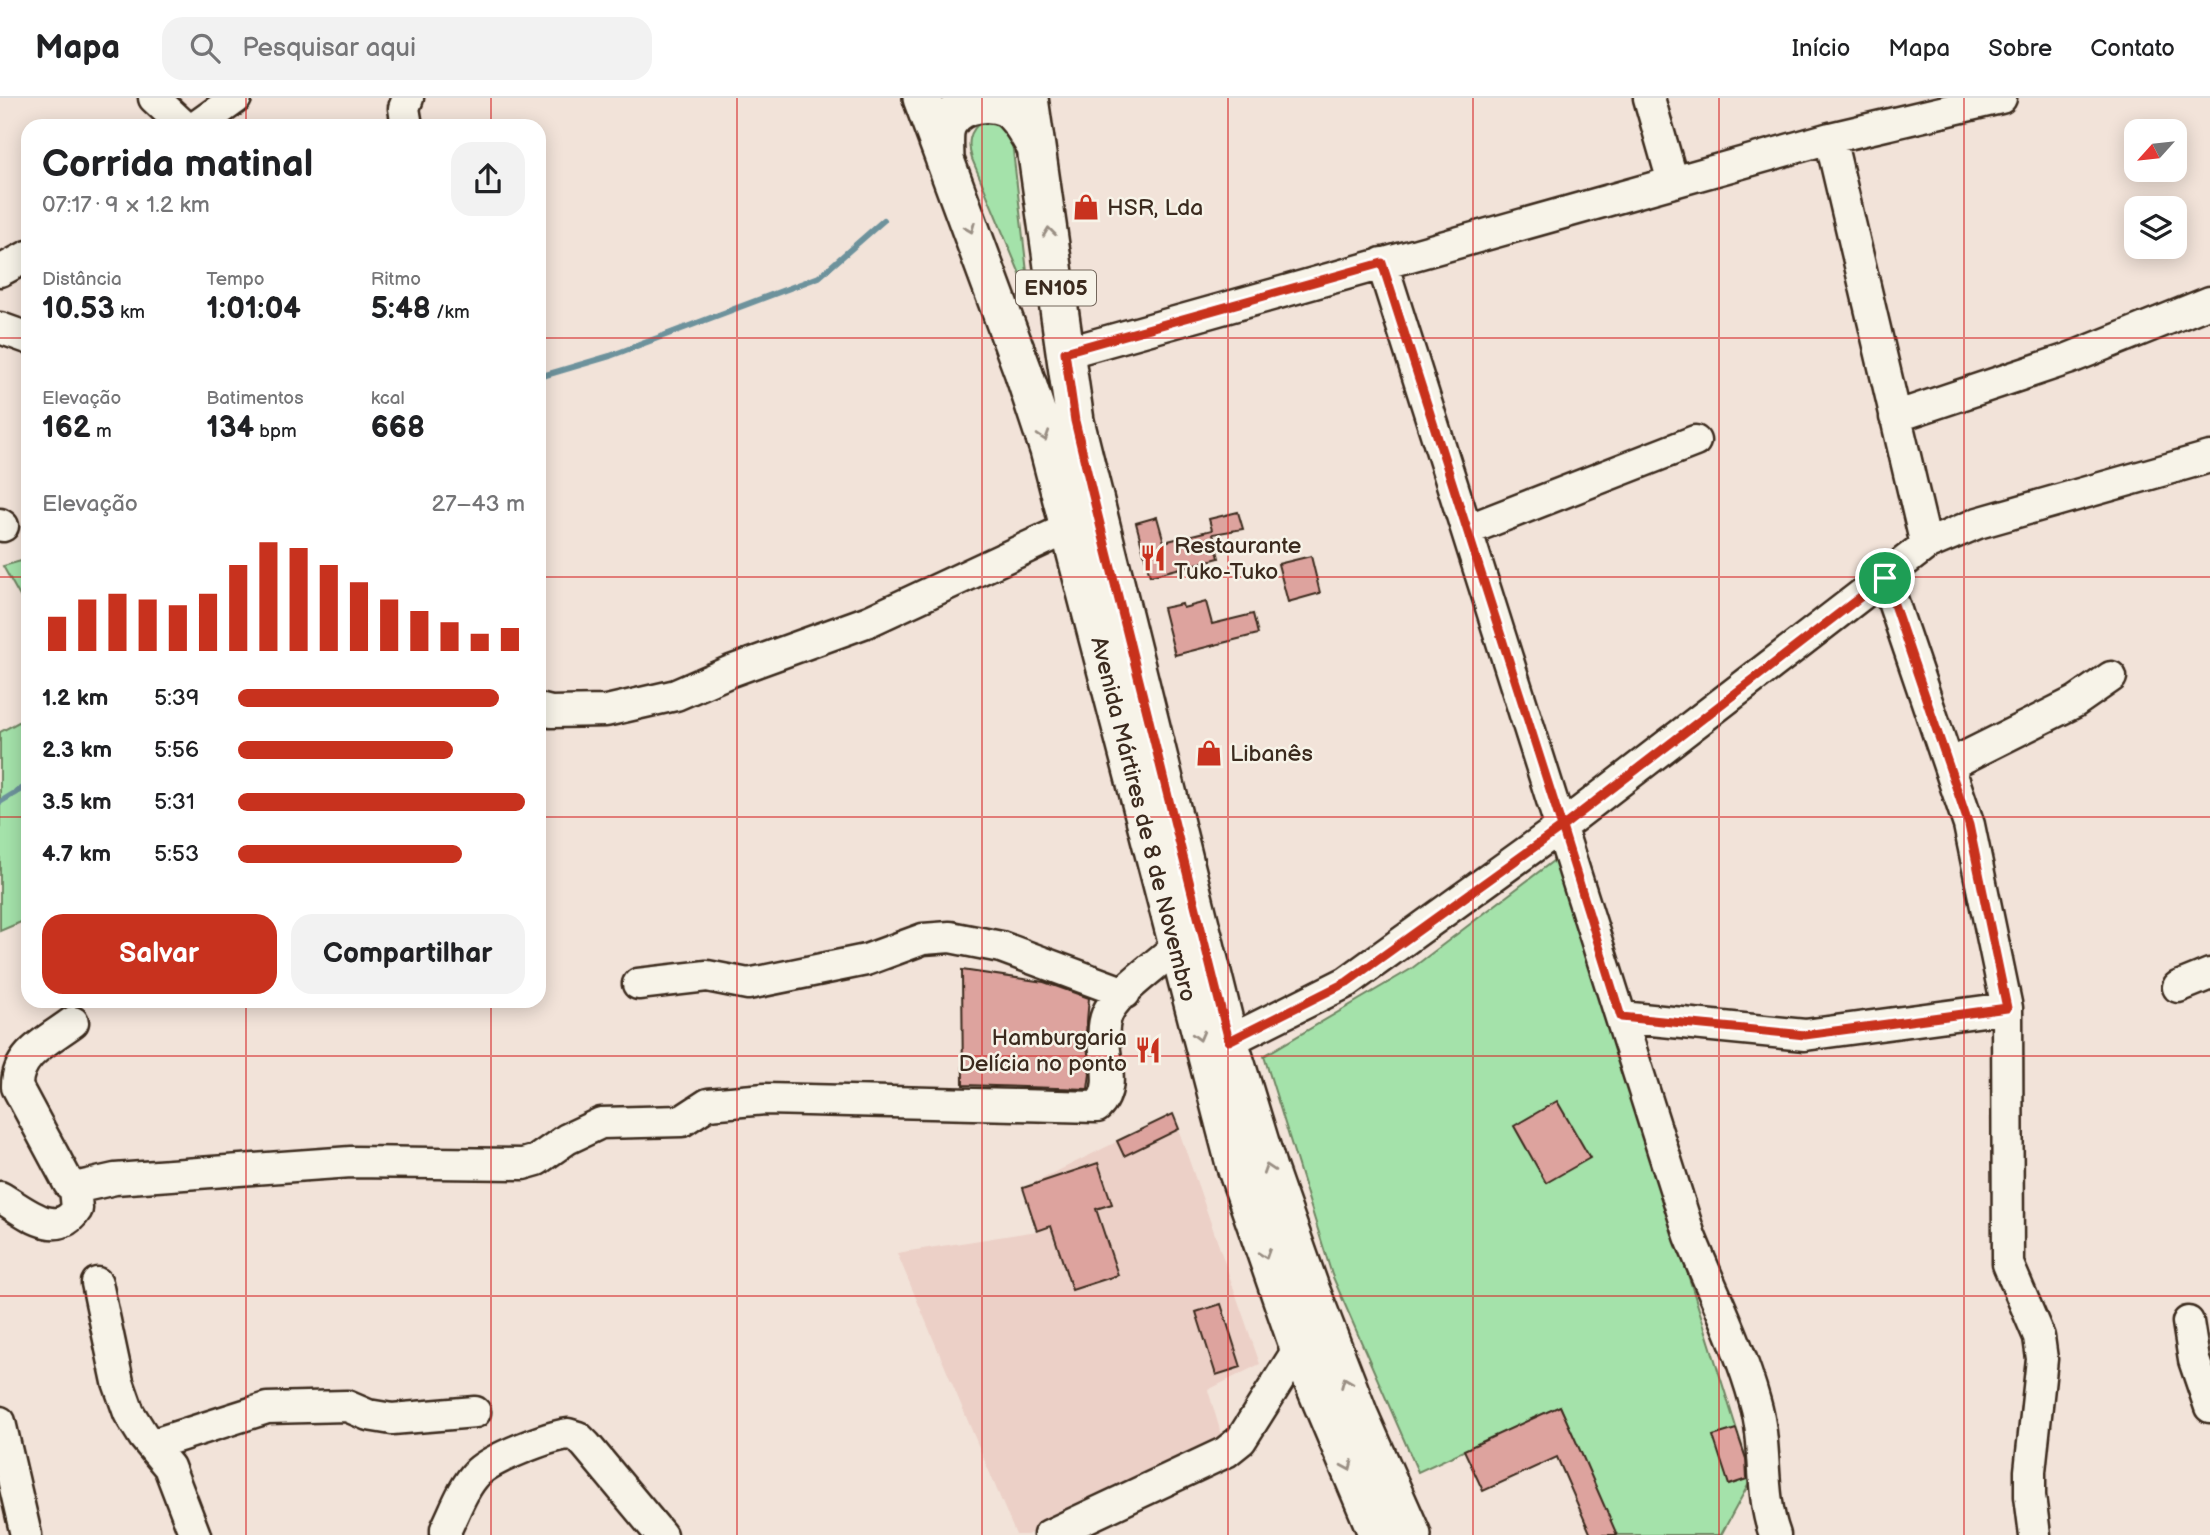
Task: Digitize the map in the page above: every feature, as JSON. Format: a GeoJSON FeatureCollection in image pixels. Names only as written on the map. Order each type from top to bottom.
{"type":"FeatureCollection","features":[{"type":"Feature","properties":{"kind":"main road","name":"Avenida Mártires de 8 de Novembro"},"geometry":{"type":"LineString","coordinates":[[922,98],[1049,450],[1176,947],[1235,1164],[1299,1348],[1378,1535]]}},
{"type":"Feature","properties":{"kind":"main road","name":"Avenida Mártires de 8 de Novembro"},"geometry":{"type":"LineString","coordinates":[[1030,98],[1075,421],[1229,1041],[1268,1169],[1320,1316],[1412,1535]]}},
{"type":"Feature","properties":{"kind":"main road"},"geometry":{"type":"LineString","coordinates":[[945,165],[946,131],[954,114],[966,105],[978,102],[1006,107],[1020,119],[1039,154]]}},
{"type":"Feature","properties":{"kind":"street"},"geometry":{"type":"LineString","coordinates":[[154,98],[176,119]]}},
{"type":"Feature","properties":{"kind":"street"},"geometry":{"type":"LineString","coordinates":[[207,119],[236,98]]}},
{"type":"Feature","properties":{"kind":"street"},"geometry":{"type":"LineString","coordinates":[[406,119],[404,108],[408,98]]}},
{"type":"Feature","properties":{"kind":"street"},"geometry":{"type":"LineString","coordinates":[[1649,98],[1672,182]]}},
{"type":"Feature","properties":{"kind":"street"},"geometry":{"type":"LineString","coordinates":[[1065,352],[1948,104],[2001,98]]}},
{"type":"Feature","properties":{"kind":"street"},"geometry":{"type":"LineString","coordinates":[[1830,138],[1926,545]]}},
{"type":"Feature","properties":{"kind":"street"},"geometry":{"type":"LineString","coordinates":[[0,271],[21,260]]}},
{"type":"Feature","properties":{"kind":"street"},"geometry":{"type":"LineString","coordinates":[[1382,263],[1690,1236],[1720,1303],[1756,1402],[1765,1447],[1768,1516],[1775,1535]]}},
{"type":"Feature","properties":{"kind":"street"},"geometry":{"type":"LineString","coordinates":[[1895,417],[2068,359],[2210,302]]}},
{"type":"Feature","properties":{"kind":"street"},"geometry":{"type":"LineString","coordinates":[[0,328],[21,336]]}},
{"type":"Feature","properties":{"kind":"street"},"geometry":{"type":"LineString","coordinates":[[1467,530],[1695,441]]}},
{"type":"Feature","properties":{"kind":"street"},"geometry":{"type":"LineString","coordinates":[[1229,1041],[1347,982],[1562,827],[1926,545],[1978,523],[2210,457]]}},
{"type":"Feature","properties":{"kind":"street"},"geometry":{"type":"LineString","coordinates":[[546,711],[606,711],[676,695],[731,671],[869,621],[1069,528]]}},
{"type":"Feature","properties":{"kind":"street"},"geometry":{"type":"LineString","coordinates":[[1885,578],[1969,825],[2007,1008],[2008,1264],[2039,1337],[2042,1359],[2030,1471],[2035,1535]]}},
{"type":"Feature","properties":{"kind":"street"},"geometry":{"type":"LineString","coordinates":[[1949,765],[2075,702],[2111,677]]}},
{"type":"Feature","properties":{"kind":"street"},"geometry":{"type":"LineString","coordinates":[[638,984],[706,976],[748,984],[866,960],[923,939],[950,937],[1001,947],[1125,993]]}},
{"type":"Feature","properties":{"kind":"street"},"geometry":{"type":"LineString","coordinates":[[73,1022],[23,1059],[16,1073],[17,1087],[69,1184],[75,1188],[115,1179],[351,1162],[523,1164],[537,1160],[567,1139],[601,1123],[682,1121],[708,1104],[765,1099],[1097,1107],[1106,1098],[1108,1084],[1103,1041],[1105,1022],[1110,1009],[1176,947]]}},
{"type":"Feature","properties":{"kind":"street"},"geometry":{"type":"LineString","coordinates":[[2178,987],[2210,974]]}},
{"type":"Feature","properties":{"kind":"street"},"geometry":{"type":"LineString","coordinates":[[1621,1017],[1805,1035],[2007,1008]]}},
{"type":"Feature","properties":{"kind":"street"},"geometry":{"type":"LineString","coordinates":[[0,1196],[47,1223],[60,1225],[70,1220],[77,1209],[75,1188]]}},
{"type":"Feature","properties":{"kind":"street"},"geometry":{"type":"LineString","coordinates":[[97,1283],[129,1413],[169,1467],[195,1535]]}},
{"type":"Feature","properties":{"kind":"street"},"geometry":{"type":"LineString","coordinates":[[2188,1322],[2194,1360],[2210,1407]]}},
{"type":"Feature","properties":{"kind":"street"},"geometry":{"type":"LineString","coordinates":[[1049,1535],[1226,1452],[1241,1440],[1299,1348]]}},
{"type":"Feature","properties":{"kind":"street"},"geometry":{"type":"LineString","coordinates":[[151,1445],[267,1408],[347,1406],[368,1415],[393,1419],[475,1412]]}},
{"type":"Feature","properties":{"kind":"street"},"geometry":{"type":"LineString","coordinates":[[0,1422],[26,1535]]}},
{"type":"Feature","properties":{"kind":"street"},"geometry":{"type":"LineString","coordinates":[[446,1535],[468,1485],[478,1472],[490,1464],[568,1434],[578,1437],[586,1445],[661,1535]]}},
{"type":"Feature","properties":{"kind":"shaded area"},"geometry":{"type":"Polygon","coordinates":[[[1173,1114],[1260,1364],[1208,1390],[1223,1440],[1027,1535],[1016,1535],[897,1253],[1037,1231],[1023,1188],[1173,1114]]]}},
{"type":"Feature","properties":{"kind":"green space"},"geometry":{"type":"Polygon","coordinates":[[[982,121],[1000,127],[1012,142],[1030,298],[972,159],[970,138],[982,121]]]}},
{"type":"Feature","properties":{"kind":"green space"},"geometry":{"type":"Polygon","coordinates":[[[21,561],[21,598],[3,566],[21,561]]]}},
{"type":"Feature","properties":{"kind":"green space"},"geometry":{"type":"Polygon","coordinates":[[[21,721],[21,922],[0,931],[0,732],[21,721]]]}},
{"type":"Feature","properties":{"kind":"green space"},"geometry":{"type":"Polygon","coordinates":[[[1557,858],[1752,1478],[1721,1535],[1616,1535],[1560,1406],[1418,1472],[1332,1275],[1264,1056],[1411,969],[1557,858]]]}},
{"type":"Feature","properties":{"kind":"building"},"geometry":{"type":"Polygon","coordinates":[[[1238,512],[1243,529],[1213,534],[1219,558],[1150,576],[1136,523],[1157,517],[1164,542],[1212,530],[1209,519],[1238,512]]]}},
{"type":"Feature","properties":{"kind":"building"},"geometry":{"type":"Polygon","coordinates":[[[1311,556],[1320,593],[1288,602],[1278,564],[1311,556]]]}},
{"type":"Feature","properties":{"kind":"building"},"geometry":{"type":"Polygon","coordinates":[[[1206,602],[1212,624],[1253,614],[1258,634],[1175,655],[1163,608],[1182,604],[1183,608],[1206,602]]]}},
{"type":"Feature","properties":{"kind":"building"},"geometry":{"type":"Polygon","coordinates":[[[962,970],[1044,982],[1089,998],[1086,1033],[1090,1074],[1088,1089],[963,1085],[962,970]]]}},
{"type":"Feature","properties":{"kind":"building"},"geometry":{"type":"Polygon","coordinates":[[[1557,1101],[1590,1158],[1546,1183],[1514,1126],[1557,1101]]]}},
{"type":"Feature","properties":{"kind":"building"},"geometry":{"type":"Polygon","coordinates":[[[1173,1114],[1179,1129],[1124,1156],[1117,1141],[1173,1114]]]}},
{"type":"Feature","properties":{"kind":"building"},"geometry":{"type":"Polygon","coordinates":[[[1098,1163],[1112,1204],[1096,1209],[1118,1275],[1072,1290],[1051,1226],[1037,1231],[1023,1188],[1098,1163]]]}},
{"type":"Feature","properties":{"kind":"building"},"geometry":{"type":"Polygon","coordinates":[[[1221,1304],[1241,1367],[1216,1375],[1196,1312],[1221,1304]]]}},
{"type":"Feature","properties":{"kind":"building"},"geometry":{"type":"Polygon","coordinates":[[[1560,1406],[1617,1535],[1591,1535],[1557,1457],[1483,1491],[1464,1450],[1560,1406]]]}},
{"type":"Feature","properties":{"kind":"building"},"geometry":{"type":"Polygon","coordinates":[[[1736,1429],[1746,1459],[1747,1479],[1729,1485],[1713,1436],[1736,1429]]]}},
{"type":"Feature","properties":{"kind":"waterway"},"geometry":{"type":"LineString","coordinates":[[546,375],[610,356],[819,277],[884,220]]}},
{"type":"Feature","properties":{"kind":"waterway"},"geometry":{"type":"LineString","coordinates":[[0,802],[21,789]]}},
{"type":"Feature","properties":{"kind":"place","name":"HSR, Lda"},"geometry":{"type":"Point","coordinates":[1086,207]}},
{"type":"Feature","properties":{"kind":"place","name":"Restaurante Tuko-Tuko"},"geometry":{"type":"Point","coordinates":[1153,558]}},
{"type":"Feature","properties":{"kind":"place","name":"Libanês"},"geometry":{"type":"Point","coordinates":[1209,753]}},
{"type":"Feature","properties":{"kind":"place","name":"Hamburgaria Delícia no ponto"},"geometry":{"type":"Point","coordinates":[1148,1050]}},
{"type":"Feature","properties":{"kind":"route"},"geometry":{"type":"LineString","coordinates":[[1885,578],[1562,827],[1382,263],[1065,352],[1075,421],[1109,565],[1229,1041],[1347,982],[1562,827],[1621,1017],[1805,1035],[2007,1008],[1969,825],[1885,578]]}}]}
